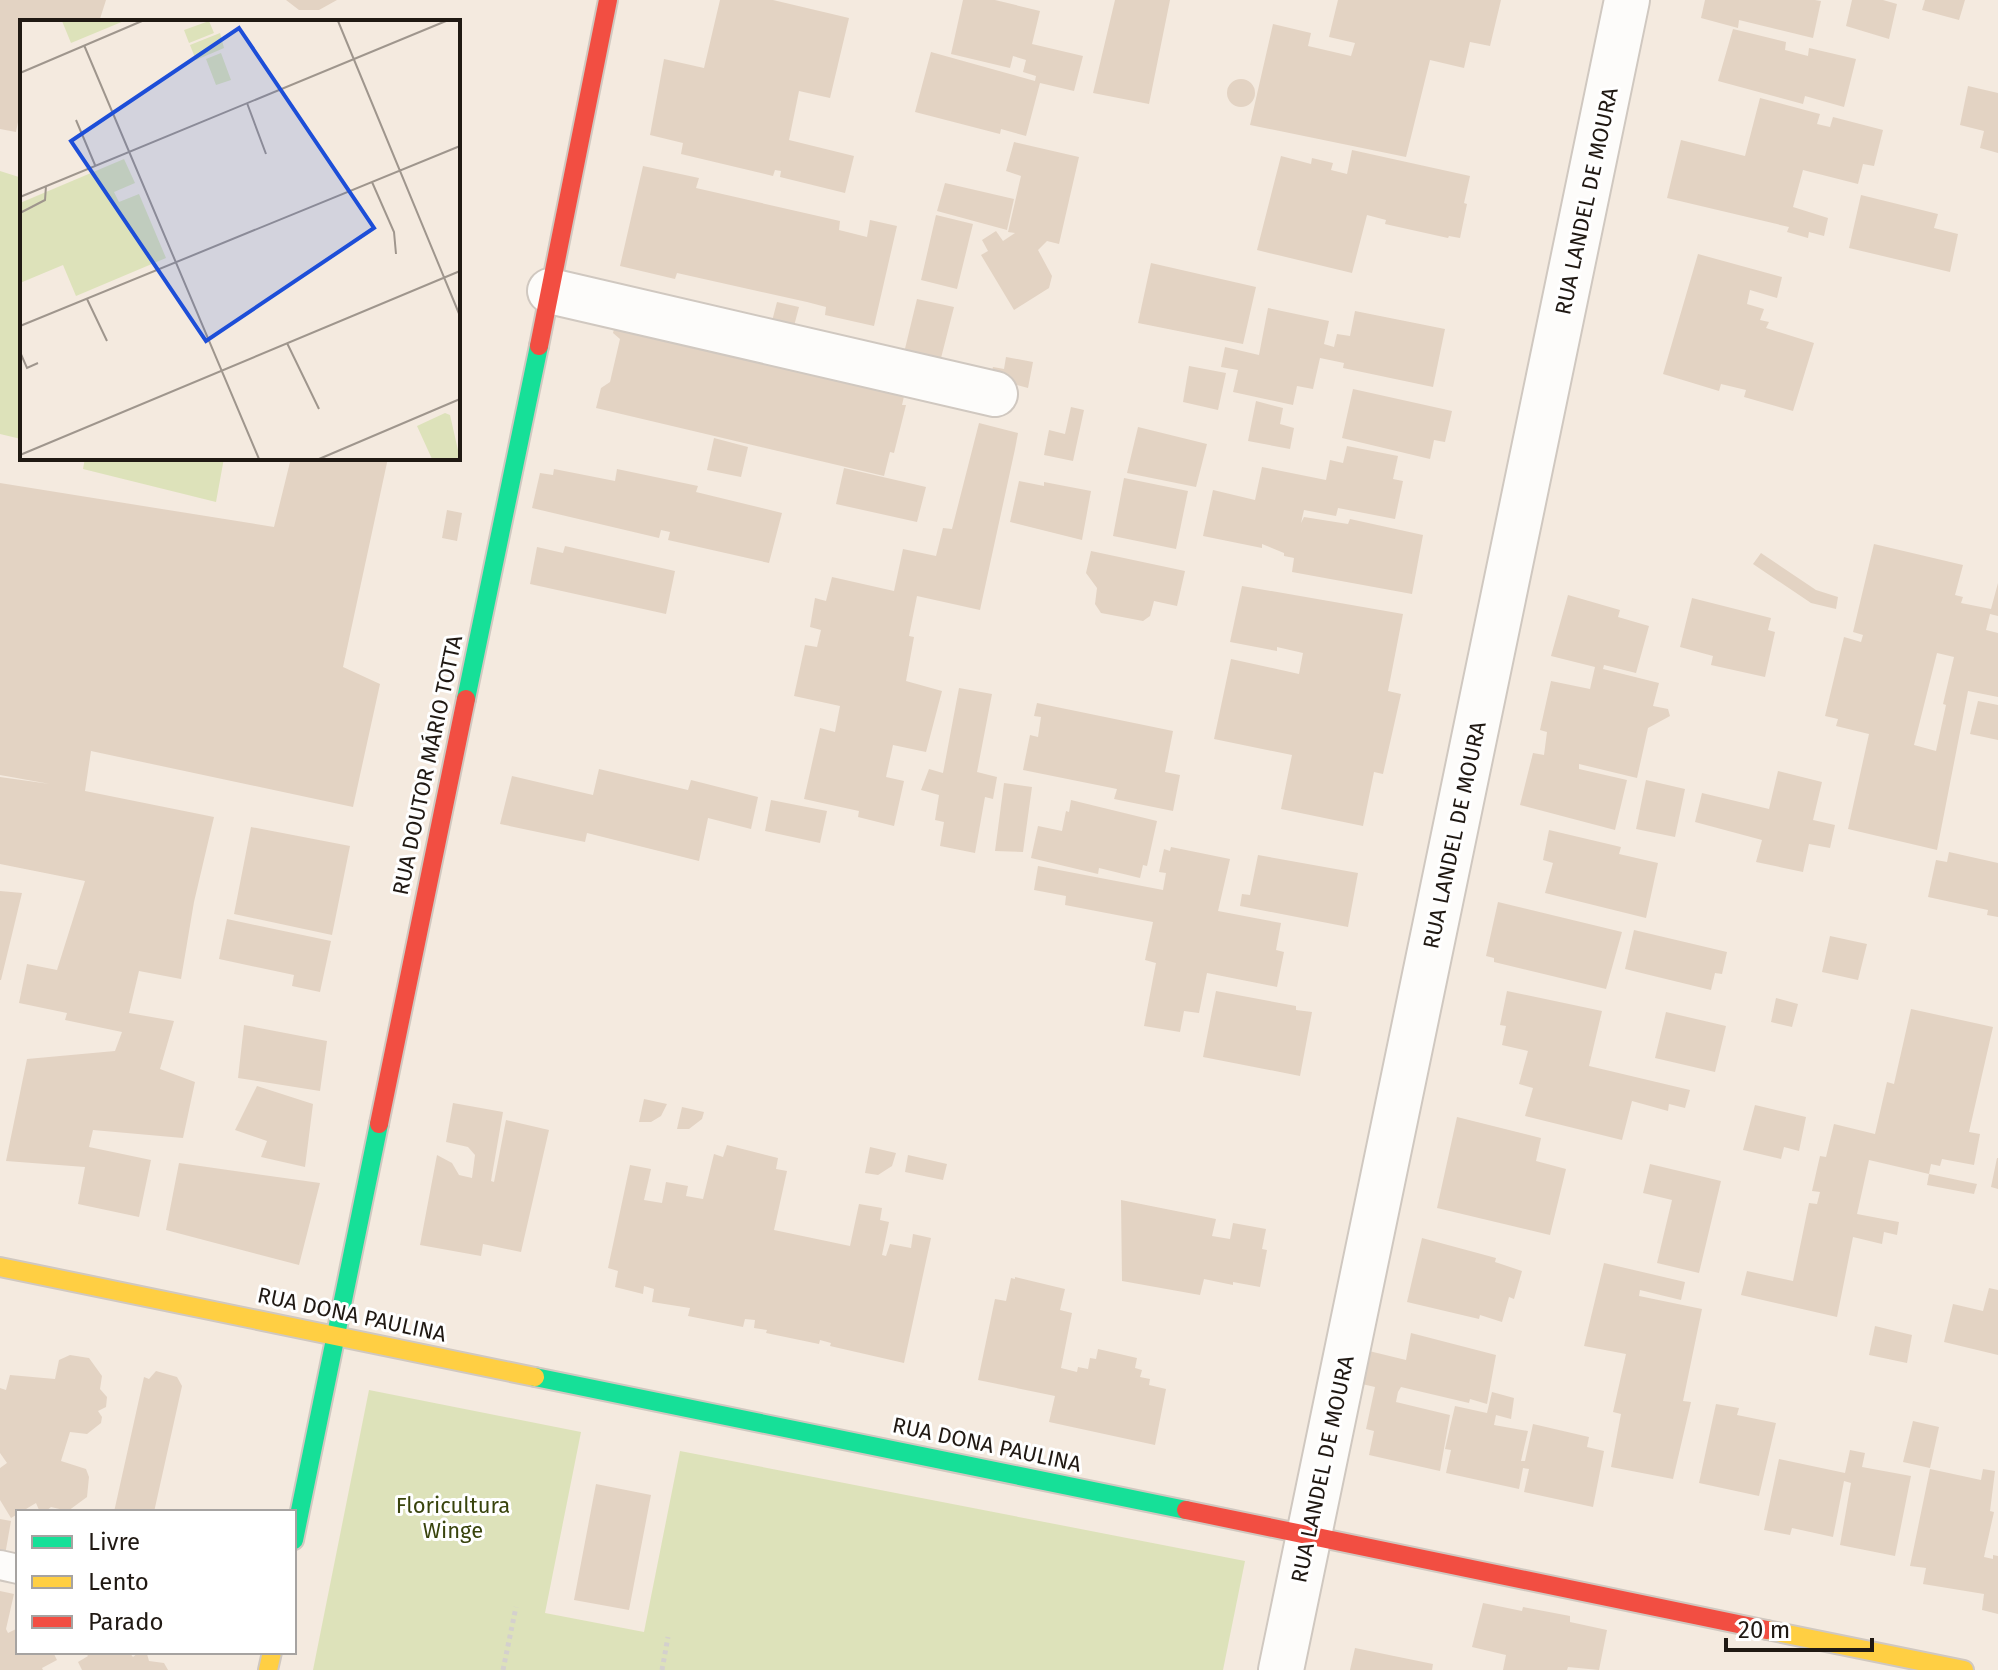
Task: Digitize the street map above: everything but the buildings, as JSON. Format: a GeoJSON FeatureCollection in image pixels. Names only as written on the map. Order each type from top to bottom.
{"type":"FeatureCollection","features":[{"type":"Feature","properties":{"kind":"street","name":"RUA DOUTOR MÁRIO TOTTA"},"geometry":{"type":"LineString","coordinates":[[296,1530],[608,0]]}},
{"type":"Feature","properties":{"kind":"street","name":"RUA LANDEL DE MOURA"},"geometry":{"type":"LineString","coordinates":[[1281,1670],[1627,0]]}},
{"type":"Feature","properties":{"kind":"street"},"geometry":{"type":"LineString","coordinates":[[550,291],[995,394]]}},
{"type":"Feature","properties":{"kind":"street","name":"RUA DONA PAULINA"},"geometry":{"type":"LineString","coordinates":[[0,1267],[1964,1670]]}},
{"type":"Feature","properties":{"kind":"path"},"geometry":{"type":"LineString","coordinates":[[503,1670],[516,1607]]}},
{"type":"Feature","properties":{"kind":"path"},"geometry":{"type":"LineString","coordinates":[[662,1670],[668,1637]]}},
{"type":"Feature","properties":{"kind":"green space"},"geometry":{"type":"Polygon","coordinates":[[[0,171],[20,177],[20,439],[0,434],[0,171]]]}},
{"type":"Feature","properties":{"kind":"green space"},"geometry":{"type":"Polygon","coordinates":[[[85,460],[224,460],[216,502],[83,469],[85,460]]]}},
{"type":"Feature","properties":{"kind":"green space","name":"Floricultura Winge"},"geometry":{"type":"Polygon","coordinates":[[[369,1390],[581,1432],[545,1613],[644,1632],[680,1451],[1245,1561],[1223,1670],[313,1670],[369,1390]]]}},
{"type":"Feature","properties":{"kind":"traffic: fast"},"geometry":{"type":"LineString","coordinates":[[466,699],[539,346]]}},
{"type":"Feature","properties":{"kind":"traffic: fast"},"geometry":{"type":"LineString","coordinates":[[296,1530],[379,1124]]}},
{"type":"Feature","properties":{"kind":"traffic: fast"},"geometry":{"type":"LineString","coordinates":[[535,1377],[1186,1510]]}},
{"type":"Feature","properties":{"kind":"traffic: slow"},"geometry":{"type":"LineString","coordinates":[[0,1267],[535,1377]]}},
{"type":"Feature","properties":{"kind":"traffic: slow"},"geometry":{"type":"LineString","coordinates":[[1767,1630],[1964,1670]]}},
{"type":"Feature","properties":{"kind":"traffic: slow"},"geometry":{"type":"LineString","coordinates":[[268,1670],[272,1654]]}},
{"type":"Feature","properties":{"kind":"traffic: jam"},"geometry":{"type":"LineString","coordinates":[[539,346],[608,0]]}},
{"type":"Feature","properties":{"kind":"traffic: jam"},"geometry":{"type":"LineString","coordinates":[[379,1124],[466,699]]}},
{"type":"Feature","properties":{"kind":"traffic: jam"},"geometry":{"type":"LineString","coordinates":[[1186,1510],[1767,1630]]}}]}
